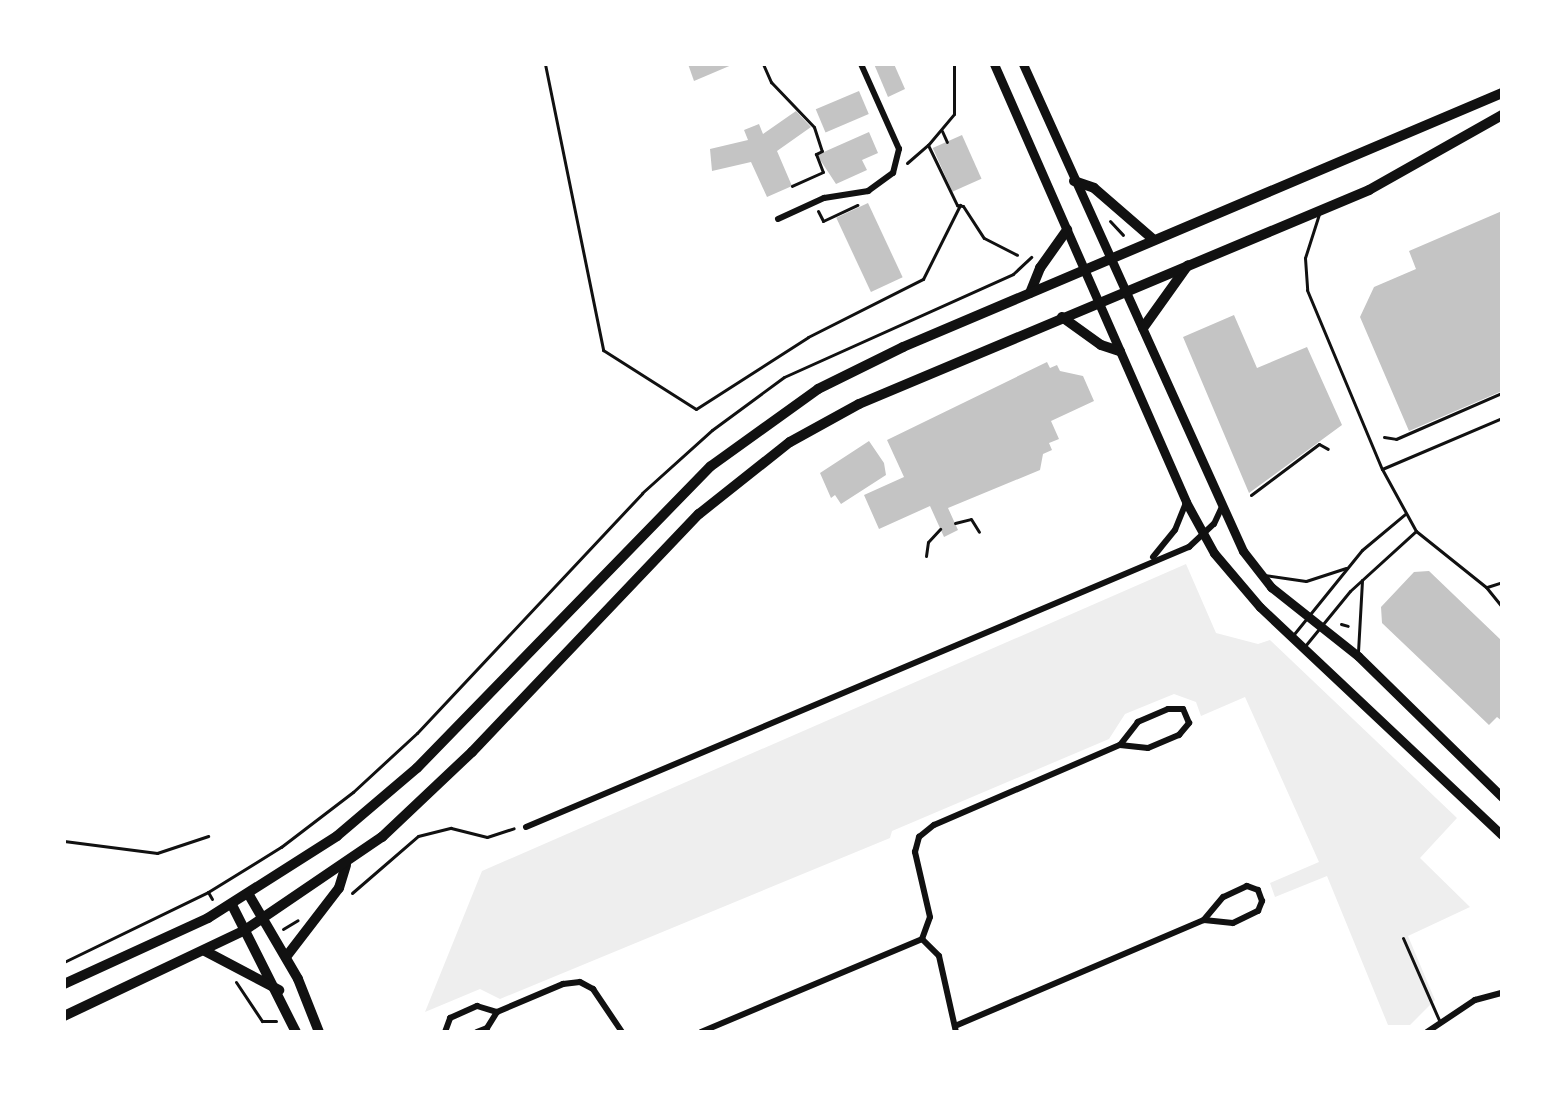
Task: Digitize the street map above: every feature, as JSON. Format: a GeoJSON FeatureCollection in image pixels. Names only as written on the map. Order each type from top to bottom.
{"type":"FeatureCollection","features":[{"type":"Feature","properties":{"kind":"main road"},"geometry":{"type":"LineString","coordinates":[[994,64],[1203,536],[1229,575],[1303,649],[1502,835]]}},
{"type":"Feature","properties":{"kind":"main road"},"geometry":{"type":"LineString","coordinates":[[1023,64],[1074,181],[1127,290],[1221,509],[1261,575],[1307,617],[1358,656],[1502,797]]}},
{"type":"Feature","properties":{"kind":"main road"},"geometry":{"type":"LineString","coordinates":[[64,984],[232,905],[337,836],[417,768],[672,503],[742,441],[847,373],[1502,93]]}},
{"type":"Feature","properties":{"kind":"main road"},"geometry":{"type":"LineString","coordinates":[[64,1016],[245,930],[346,865],[439,785],[699,514],[750,470],[838,415],[1388,180],[1502,115]]}},
{"type":"Feature","properties":{"kind":"main road"},"geometry":{"type":"LineString","coordinates":[[1074,181],[1094,188],[1154,240]]}},
{"type":"Feature","properties":{"kind":"main road"},"geometry":{"type":"LineString","coordinates":[[1030,293],[1040,268],[1067,230]]}},
{"type":"Feature","properties":{"kind":"main road"},"geometry":{"type":"LineString","coordinates":[[1143,328],[1188,265]]}},
{"type":"Feature","properties":{"kind":"main road"},"geometry":{"type":"LineString","coordinates":[[1062,317],[1101,345],[1120,351]]}},
{"type":"Feature","properties":{"kind":"main road"},"geometry":{"type":"LineString","coordinates":[[286,957],[339,888],[346,865]]}},
{"type":"Feature","properties":{"kind":"main road"},"geometry":{"type":"LineString","coordinates":[[249,895],[286,957],[319,1032]]}},
{"type":"Feature","properties":{"kind":"main road"},"geometry":{"type":"LineString","coordinates":[[232,905],[279,990],[296,1032]]}},
{"type":"Feature","properties":{"kind":"main road"},"geometry":{"type":"LineString","coordinates":[[205,951],[279,990]]}},
{"type":"Feature","properties":{"kind":"street"},"geometry":{"type":"LineString","coordinates":[[778,219],[814,202],[883,184],[898,159],[894,135],[861,64]]}},
{"type":"Feature","properties":{"kind":"street"},"geometry":{"type":"LineString","coordinates":[[1153,557],[1175,530],[1186,502]]}},
{"type":"Feature","properties":{"kind":"street"},"geometry":{"type":"LineString","coordinates":[[526,827],[1153,557],[1189,547],[1203,536],[1221,509]]}},
{"type":"Feature","properties":{"kind":"street"},"geometry":{"type":"LineString","coordinates":[[701,1032],[922,939],[930,917],[915,852],[919,837],[934,825],[1120,745],[1138,722],[1168,709],[1183,709],[1189,723],[1179,735],[1148,748],[1120,745]]}},
{"type":"Feature","properties":{"kind":"street"},"geometry":{"type":"LineString","coordinates":[[922,939],[939,956],[956,1029],[1204,920],[1223,897],[1247,886],[1258,890],[1262,901],[1258,911],[1233,923],[1204,920]]}},
{"type":"Feature","properties":{"kind":"street"},"geometry":{"type":"LineString","coordinates":[[477,1032],[487,1028],[497,1012],[563,984],[580,982],[593,989],[622,1032]]}},
{"type":"Feature","properties":{"kind":"street"},"geometry":{"type":"LineString","coordinates":[[1427,1032],[1439,1020],[1475,1000],[1502,993]]}},
{"type":"Feature","properties":{"kind":"street"},"geometry":{"type":"LineString","coordinates":[[445,1032],[450,1018],[477,1006],[497,1012]]}},
{"type":"Feature","properties":{"kind":"lane"},"geometry":{"type":"LineString","coordinates":[[1320,210],[1305,258],[1307,290],[1382,469],[1416,531],[1486,587],[1502,607]]}},
{"type":"Feature","properties":{"kind":"lane"},"geometry":{"type":"LineString","coordinates":[[1382,469],[1502,418]]}},
{"type":"Feature","properties":{"kind":"lane"},"geometry":{"type":"LineString","coordinates":[[1292,638],[1347,568],[1405,514]]}},
{"type":"Feature","properties":{"kind":"lane"},"geometry":{"type":"LineString","coordinates":[[955,523],[971,519],[979,532]]}},
{"type":"Feature","properties":{"kind":"lane"},"geometry":{"type":"LineString","coordinates":[[926,556],[928,542],[940,529]]}},
{"type":"Feature","properties":{"kind":"lane"},"geometry":{"type":"LineString","coordinates":[[1303,649],[1362,580],[1416,531]]}},
{"type":"Feature","properties":{"kind":"lane"},"geometry":{"type":"LineString","coordinates":[[1261,575],[1306,581],[1347,568]]}},
{"type":"Feature","properties":{"kind":"lane"},"geometry":{"type":"LineString","coordinates":[[1358,656],[1362,580]]}},
{"type":"Feature","properties":{"kind":"lane"},"geometry":{"type":"LineString","coordinates":[[1486,587],[1502,582]]}},
{"type":"Feature","properties":{"kind":"lane"},"geometry":{"type":"LineString","coordinates":[[64,841],[157,853],[208,836]]}},
{"type":"Feature","properties":{"kind":"lane"},"geometry":{"type":"LineString","coordinates":[[1403,938],[1439,1020]]}},
{"type":"Feature","properties":{"kind":"path"},"geometry":{"type":"LineString","coordinates":[[545,64],[603,350],[696,409],[808,337],[923,279],[960,205]]}},
{"type":"Feature","properties":{"kind":"path"},"geometry":{"type":"LineString","coordinates":[[763,64],[771,82],[814,127],[822,151],[816,154],[823,172],[792,186]]}},
{"type":"Feature","properties":{"kind":"path"},"geometry":{"type":"LineString","coordinates":[[906,164],[928,145],[954,114],[954,64]]}},
{"type":"Feature","properties":{"kind":"path"},"geometry":{"type":"LineString","coordinates":[[941,130],[947,142]]}},
{"type":"Feature","properties":{"kind":"path"},"geometry":{"type":"LineString","coordinates":[[928,145],[960,205],[984,238],[1017,255]]}},
{"type":"Feature","properties":{"kind":"path"},"geometry":{"type":"LineString","coordinates":[[814,202],[823,221],[862,202]]}},
{"type":"Feature","properties":{"kind":"path"},"geometry":{"type":"LineString","coordinates":[[1110,221],[1123,235]]}},
{"type":"Feature","properties":{"kind":"path"},"geometry":{"type":"LineString","coordinates":[[1384,437],[1396,439],[1502,393]]}},
{"type":"Feature","properties":{"kind":"path"},"geometry":{"type":"LineString","coordinates":[[1251,495],[1319,444],[1328,449]]}},
{"type":"Feature","properties":{"kind":"path"},"geometry":{"type":"LineString","coordinates":[[1341,624],[1348,626]]}},
{"type":"Feature","properties":{"kind":"path"},"geometry":{"type":"LineString","coordinates":[[349,896],[418,836],[451,828],[487,837],[526,827]]}},
{"type":"Feature","properties":{"kind":"path"},"geometry":{"type":"LineString","coordinates":[[64,962],[208,892],[211,898]]}},
{"type":"Feature","properties":{"kind":"path"},"geometry":{"type":"LineString","coordinates":[[237,979],[235,985],[247,993],[262,1021],[292,1020]]}},
{"type":"Feature","properties":{"kind":"shaded area"},"geometry":{"type":"Polygon","coordinates":[[[1186,564],[1216,633],[1258,644],[1270,640],[1457,818],[1420,858],[1470,907],[1408,936],[1435,1000],[1410,1025],[1388,1025],[1327,876],[1275,897],[1270,883],[1319,862],[1245,697],[1201,716],[1196,702],[1174,694],[1125,714],[1109,739],[892,831],[890,838],[500,999],[480,989],[425,1012],[482,871],[1186,564]]]}},
{"type":"Feature","properties":{"kind":"building"},"geometry":{"type":"Polygon","coordinates":[[[688,64],[734,64],[694,81],[688,64]]]}},
{"type":"Feature","properties":{"kind":"building"},"geometry":{"type":"Polygon","coordinates":[[[874,64],[894,64],[905,89],[888,97],[874,64]]]}},
{"type":"Feature","properties":{"kind":"building"},"geometry":{"type":"Polygon","coordinates":[[[859,91],[869,114],[826,132],[816,109],[859,91]]]}},
{"type":"Feature","properties":{"kind":"building"},"geometry":{"type":"Polygon","coordinates":[[[796,111],[811,127],[777,151],[792,186],[767,197],[751,162],[712,171],[710,149],[748,140],[744,130],[759,124],[763,134],[796,111]]]}},
{"type":"Feature","properties":{"kind":"building"},"geometry":{"type":"Polygon","coordinates":[[[869,132],[878,153],[862,160],[867,170],[836,184],[817,155],[869,132]]]}},
{"type":"Feature","properties":{"kind":"building"},"geometry":{"type":"Polygon","coordinates":[[[962,135],[982,179],[952,192],[933,148],[962,135]]]}},
{"type":"Feature","properties":{"kind":"building"},"geometry":{"type":"Polygon","coordinates":[[[868,203],[903,277],[871,292],[836,218],[868,203]]]}},
{"type":"Feature","properties":{"kind":"building"},"geometry":{"type":"Polygon","coordinates":[[[1502,211],[1502,391],[1409,431],[1360,317],[1374,287],[1416,269],[1409,251],[1502,211]]]}},
{"type":"Feature","properties":{"kind":"building"},"geometry":{"type":"Polygon","coordinates":[[[1234,315],[1257,368],[1307,347],[1342,425],[1249,493],[1183,337],[1234,315]]]}},
{"type":"Feature","properties":{"kind":"building"},"geometry":{"type":"Polygon","coordinates":[[[1047,362],[1050,368],[1057,365],[1060,371],[1083,376],[1094,401],[1051,421],[1059,439],[1049,443],[1052,450],[1043,454],[1040,470],[948,508],[958,530],[944,537],[930,506],[879,529],[864,495],[904,477],[887,440],[1047,362]]]}},
{"type":"Feature","properties":{"kind":"building"},"geometry":{"type":"Polygon","coordinates":[[[869,441],[884,463],[886,475],[841,504],[835,495],[831,498],[820,473],[869,441]]]}},
{"type":"Feature","properties":{"kind":"building"},"geometry":{"type":"Polygon","coordinates":[[[1429,571],[1502,641],[1502,721],[1497,717],[1489,725],[1382,623],[1381,607],[1414,572],[1429,571]]]}}]}
